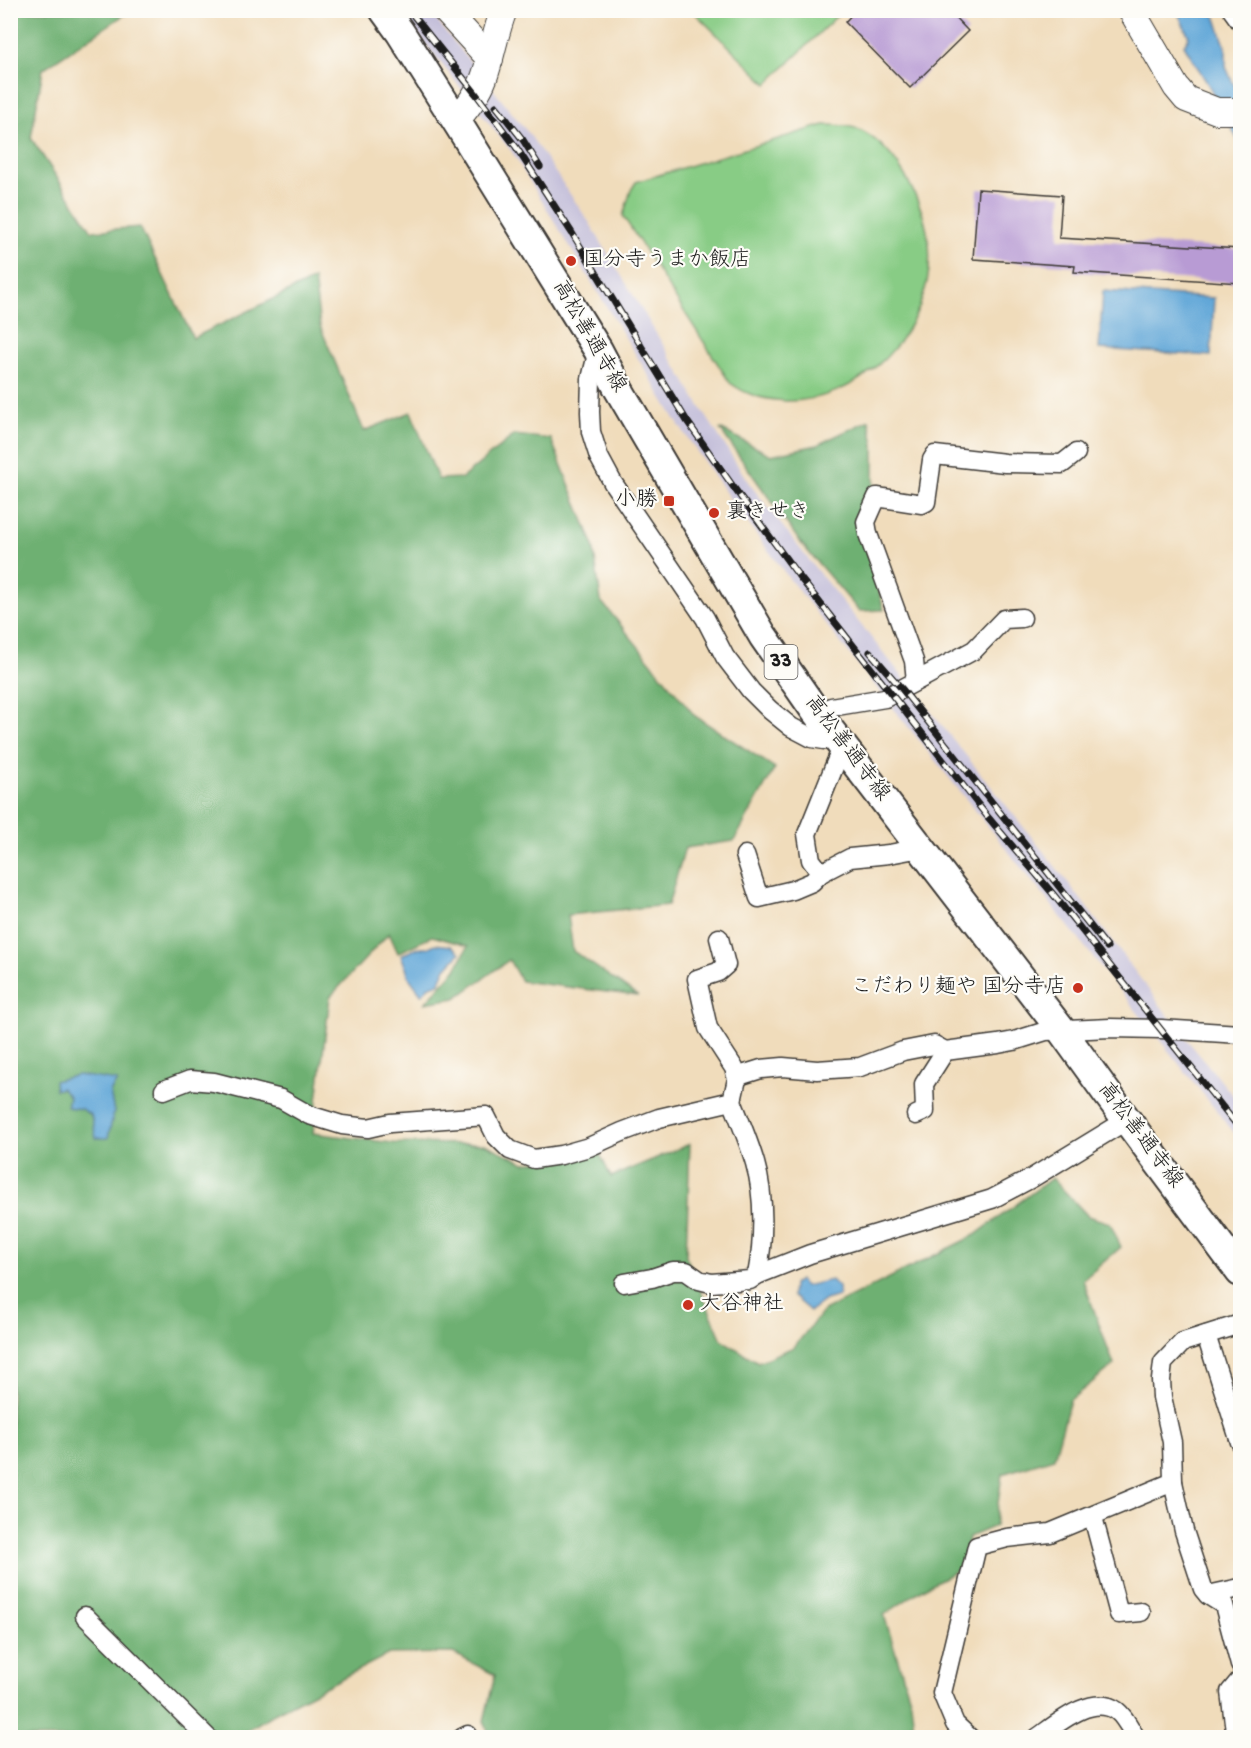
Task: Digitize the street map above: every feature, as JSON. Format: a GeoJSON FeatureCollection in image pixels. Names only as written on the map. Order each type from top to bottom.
{"type":"FeatureCollection","features":[{"type":"Feature","properties":{"kind":"main road","name":"高松善通寺線"},"geometry":{"type":"LineString","coordinates":[[384,10],[400,32],[598,350],[625,401],[752,617],[816,712],[1062,1030],[1240,1272]]}},
{"type":"Feature","properties":{"kind":"street"},"geometry":{"type":"LineString","coordinates":[[445,10],[490,59]]}},
{"type":"Feature","properties":{"kind":"street"},"geometry":{"type":"LineString","coordinates":[[456,121],[476,94],[490,59],[504,10]]}},
{"type":"Feature","properties":{"kind":"street"},"geometry":{"type":"LineString","coordinates":[[1131,10],[1176,87],[1186,99],[1229,111]]}},
{"type":"Feature","properties":{"kind":"street"},"geometry":{"type":"LineString","coordinates":[[1232,10],[1240,21]]}},
{"type":"Feature","properties":{"kind":"street"},"geometry":{"type":"LineString","coordinates":[[598,350],[591,379],[591,432],[599,458],[613,483],[705,618],[724,657],[751,692],[791,727],[812,738],[840,743],[838,757],[807,834],[811,860],[821,873]]}},
{"type":"Feature","properties":{"kind":"street"},"geometry":{"type":"LineString","coordinates":[[916,681],[914,661],[868,534],[866,522],[877,497],[922,504],[926,502],[932,460],[935,455],[1005,463],[1062,464],[1076,453]]}},
{"type":"Feature","properties":{"kind":"street"},"geometry":{"type":"LineString","coordinates":[[816,712],[831,707],[885,698],[974,650],[1005,619],[1022,618]]}},
{"type":"Feature","properties":{"kind":"street"},"geometry":{"type":"LineString","coordinates":[[745,855],[759,898],[793,890],[812,882],[821,873],[850,858],[921,848]]}},
{"type":"Feature","properties":{"kind":"street"},"geometry":{"type":"LineString","coordinates":[[719,938],[726,965],[718,972],[697,980],[708,1028],[734,1068],[738,1079]]}},
{"type":"Feature","properties":{"kind":"street"},"geometry":{"type":"LineString","coordinates":[[757,1275],[762,1251],[759,1182],[755,1163],[732,1101],[738,1079],[742,1075],[761,1069],[783,1067],[817,1070],[860,1067],[903,1051],[934,1045],[945,1051],[1014,1041],[1046,1031],[1110,1028],[1240,1034]]}},
{"type":"Feature","properties":{"kind":"street"},"geometry":{"type":"LineString","coordinates":[[916,1115],[925,1111],[924,1084],[945,1051]]}},
{"type":"Feature","properties":{"kind":"street"},"geometry":{"type":"LineString","coordinates":[[164,1090],[190,1080],[214,1082],[251,1090],[281,1100],[309,1115],[342,1125],[368,1128],[390,1123],[486,1116],[496,1136],[510,1149],[534,1159],[561,1155],[589,1147],[659,1118],[732,1101]]}},
{"type":"Feature","properties":{"kind":"street"},"geometry":{"type":"LineString","coordinates":[[624,1283],[652,1278],[673,1271],[686,1271],[699,1280],[711,1283],[750,1280],[757,1275],[810,1254],[992,1199],[1032,1178],[1127,1120]]}},
{"type":"Feature","properties":{"kind":"street"},"geometry":{"type":"LineString","coordinates":[[1240,1324],[1183,1342],[1163,1363],[1161,1380],[1162,1397],[1172,1442],[1173,1482],[1184,1531],[1203,1589],[1224,1605],[1240,1665]]}},
{"type":"Feature","properties":{"kind":"street"},"geometry":{"type":"LineString","coordinates":[[1206,1335],[1240,1442]]}},
{"type":"Feature","properties":{"kind":"street"},"geometry":{"type":"LineString","coordinates":[[970,1737],[955,1724],[942,1693],[977,1546],[1006,1538],[1050,1533],[1173,1482]]}},
{"type":"Feature","properties":{"kind":"street"},"geometry":{"type":"LineString","coordinates":[[1093,1516],[1119,1614],[1141,1612]]}},
{"type":"Feature","properties":{"kind":"street"},"geometry":{"type":"LineString","coordinates":[[1208,1595],[1240,1588]]}},
{"type":"Feature","properties":{"kind":"street"},"geometry":{"type":"LineString","coordinates":[[85,1616],[208,1737]]}},
{"type":"Feature","properties":{"kind":"street"},"geometry":{"type":"LineString","coordinates":[[1236,1737],[1230,1692],[1240,1680]]}},
{"type":"Feature","properties":{"kind":"street"},"geometry":{"type":"LineString","coordinates":[[1037,1737],[1075,1712],[1087,1707],[1107,1707],[1118,1711],[1137,1737]]}},
{"type":"Feature","properties":{"kind":"street"},"geometry":{"type":"LineString","coordinates":[[462,1737],[468,1734],[469,1737]]}},
{"type":"Feature","properties":{"kind":"shaded area"},"geometry":{"type":"Polygon","coordinates":[[[399,11],[429,11],[530,135],[589,222],[749,483],[1067,881],[1179,1030],[1240,1104],[1240,1140],[791,581],[680,427],[512,152],[399,11]]]}},
{"type":"Feature","properties":{"kind":"green space"},"geometry":{"type":"Polygon","coordinates":[[[11,11],[130,11],[43,69],[31,138],[92,231],[140,227],[193,338],[314,279],[320,326],[364,431],[411,412],[438,479],[462,478],[514,435],[551,439],[593,544],[601,601],[695,716],[775,768],[734,841],[685,848],[668,905],[568,915],[573,951],[638,996],[521,981],[509,960],[456,998],[425,1003],[456,969],[468,946],[432,936],[398,953],[389,933],[330,997],[313,1133],[393,1143],[485,1144],[525,1163],[599,1152],[611,1177],[690,1144],[686,1256],[722,1340],[758,1362],[794,1347],[823,1311],[975,1235],[1052,1178],[1088,1216],[1110,1223],[1121,1247],[1083,1280],[1114,1365],[1070,1400],[1054,1458],[1002,1474],[995,1526],[969,1537],[964,1567],[924,1588],[884,1615],[911,1702],[915,1737],[490,1737],[484,1721],[495,1675],[453,1653],[389,1654],[276,1712],[237,1737],[11,1738],[11,11]]]}},
{"type":"Feature","properties":{"kind":"green space"},"geometry":{"type":"Polygon","coordinates":[[[693,11],[842,11],[767,84],[693,11]]]}},
{"type":"Feature","properties":{"kind":"green space"},"geometry":{"type":"Polygon","coordinates":[[[824,125],[848,126],[863,132],[883,147],[899,167],[917,199],[926,226],[929,254],[927,282],[908,329],[894,349],[876,367],[856,381],[834,392],[810,399],[785,401],[754,396],[730,383],[623,216],[631,190],[636,182],[824,125]]]}},
{"type":"Feature","properties":{"kind":"green space"},"geometry":{"type":"Polygon","coordinates":[[[869,420],[874,444],[874,487],[862,529],[884,610],[859,611],[800,542],[720,429],[771,455],[817,445],[869,420]]]}},
{"type":"Feature","properties":{"kind":"water"},"geometry":{"type":"Polygon","coordinates":[[[1177,11],[1212,11],[1216,18],[1226,49],[1226,67],[1235,87],[1240,89],[1240,144],[1184,45],[1189,37],[1177,11]]]}},
{"type":"Feature","properties":{"kind":"water"},"geometry":{"type":"Polygon","coordinates":[[[1103,291],[1214,298],[1211,356],[1099,349],[1103,291]]]}},
{"type":"Feature","properties":{"kind":"water"},"geometry":{"type":"Polygon","coordinates":[[[435,944],[452,946],[460,953],[446,968],[439,983],[428,987],[422,995],[410,979],[401,955],[435,944]]]}},
{"type":"Feature","properties":{"kind":"water"},"geometry":{"type":"Polygon","coordinates":[[[78,1075],[117,1081],[110,1092],[114,1112],[108,1138],[96,1138],[91,1115],[81,1109],[67,1107],[69,1097],[62,1088],[55,1090],[54,1081],[78,1075]]]}},
{"type":"Feature","properties":{"kind":"water"},"geometry":{"type":"Polygon","coordinates":[[[799,1280],[805,1286],[831,1280],[838,1287],[839,1296],[825,1300],[810,1311],[792,1296],[793,1285],[799,1280]]]}},
{"type":"Feature","properties":{"kind":"building"},"geometry":{"type":"Polygon","coordinates":[[[856,10],[948,10],[968,31],[910,88],[845,22],[856,10]]]}},
{"type":"Feature","properties":{"kind":"building"},"geometry":{"type":"Polygon","coordinates":[[[978,189],[1062,195],[1059,238],[1240,249],[1240,283],[1074,272],[1075,266],[973,259],[978,189]]]}},
{"type":"Feature","properties":{"kind":"railway"},"geometry":{"type":"LineString","coordinates":[[409,10],[516,147],[572,233],[687,421],[798,575],[987,816],[1053,894],[1240,1129]]}},
{"type":"Feature","properties":{"kind":"railway"},"geometry":{"type":"LineString","coordinates":[[496,106],[523,140],[540,167]]}},
{"type":"Feature","properties":{"kind":"railway"},"geometry":{"type":"LineString","coordinates":[[870,652],[1107,947]]}},
{"type":"Feature","properties":{"kind":"place","name":"国分寺うまか飯店"},"geometry":{"type":"Point","coordinates":[571,261]}},
{"type":"Feature","properties":{"kind":"place","name":"小勝"},"geometry":{"type":"Point","coordinates":[669,501]}},
{"type":"Feature","properties":{"kind":"place","name":"裏きせき"},"geometry":{"type":"Point","coordinates":[714,513]}},
{"type":"Feature","properties":{"kind":"place","name":"こだわり麺や 国分寺店"},"geometry":{"type":"Point","coordinates":[1078,988]}},
{"type":"Feature","properties":{"kind":"place","name":"大谷神社"},"geometry":{"type":"Point","coordinates":[688,1305]}}]}
